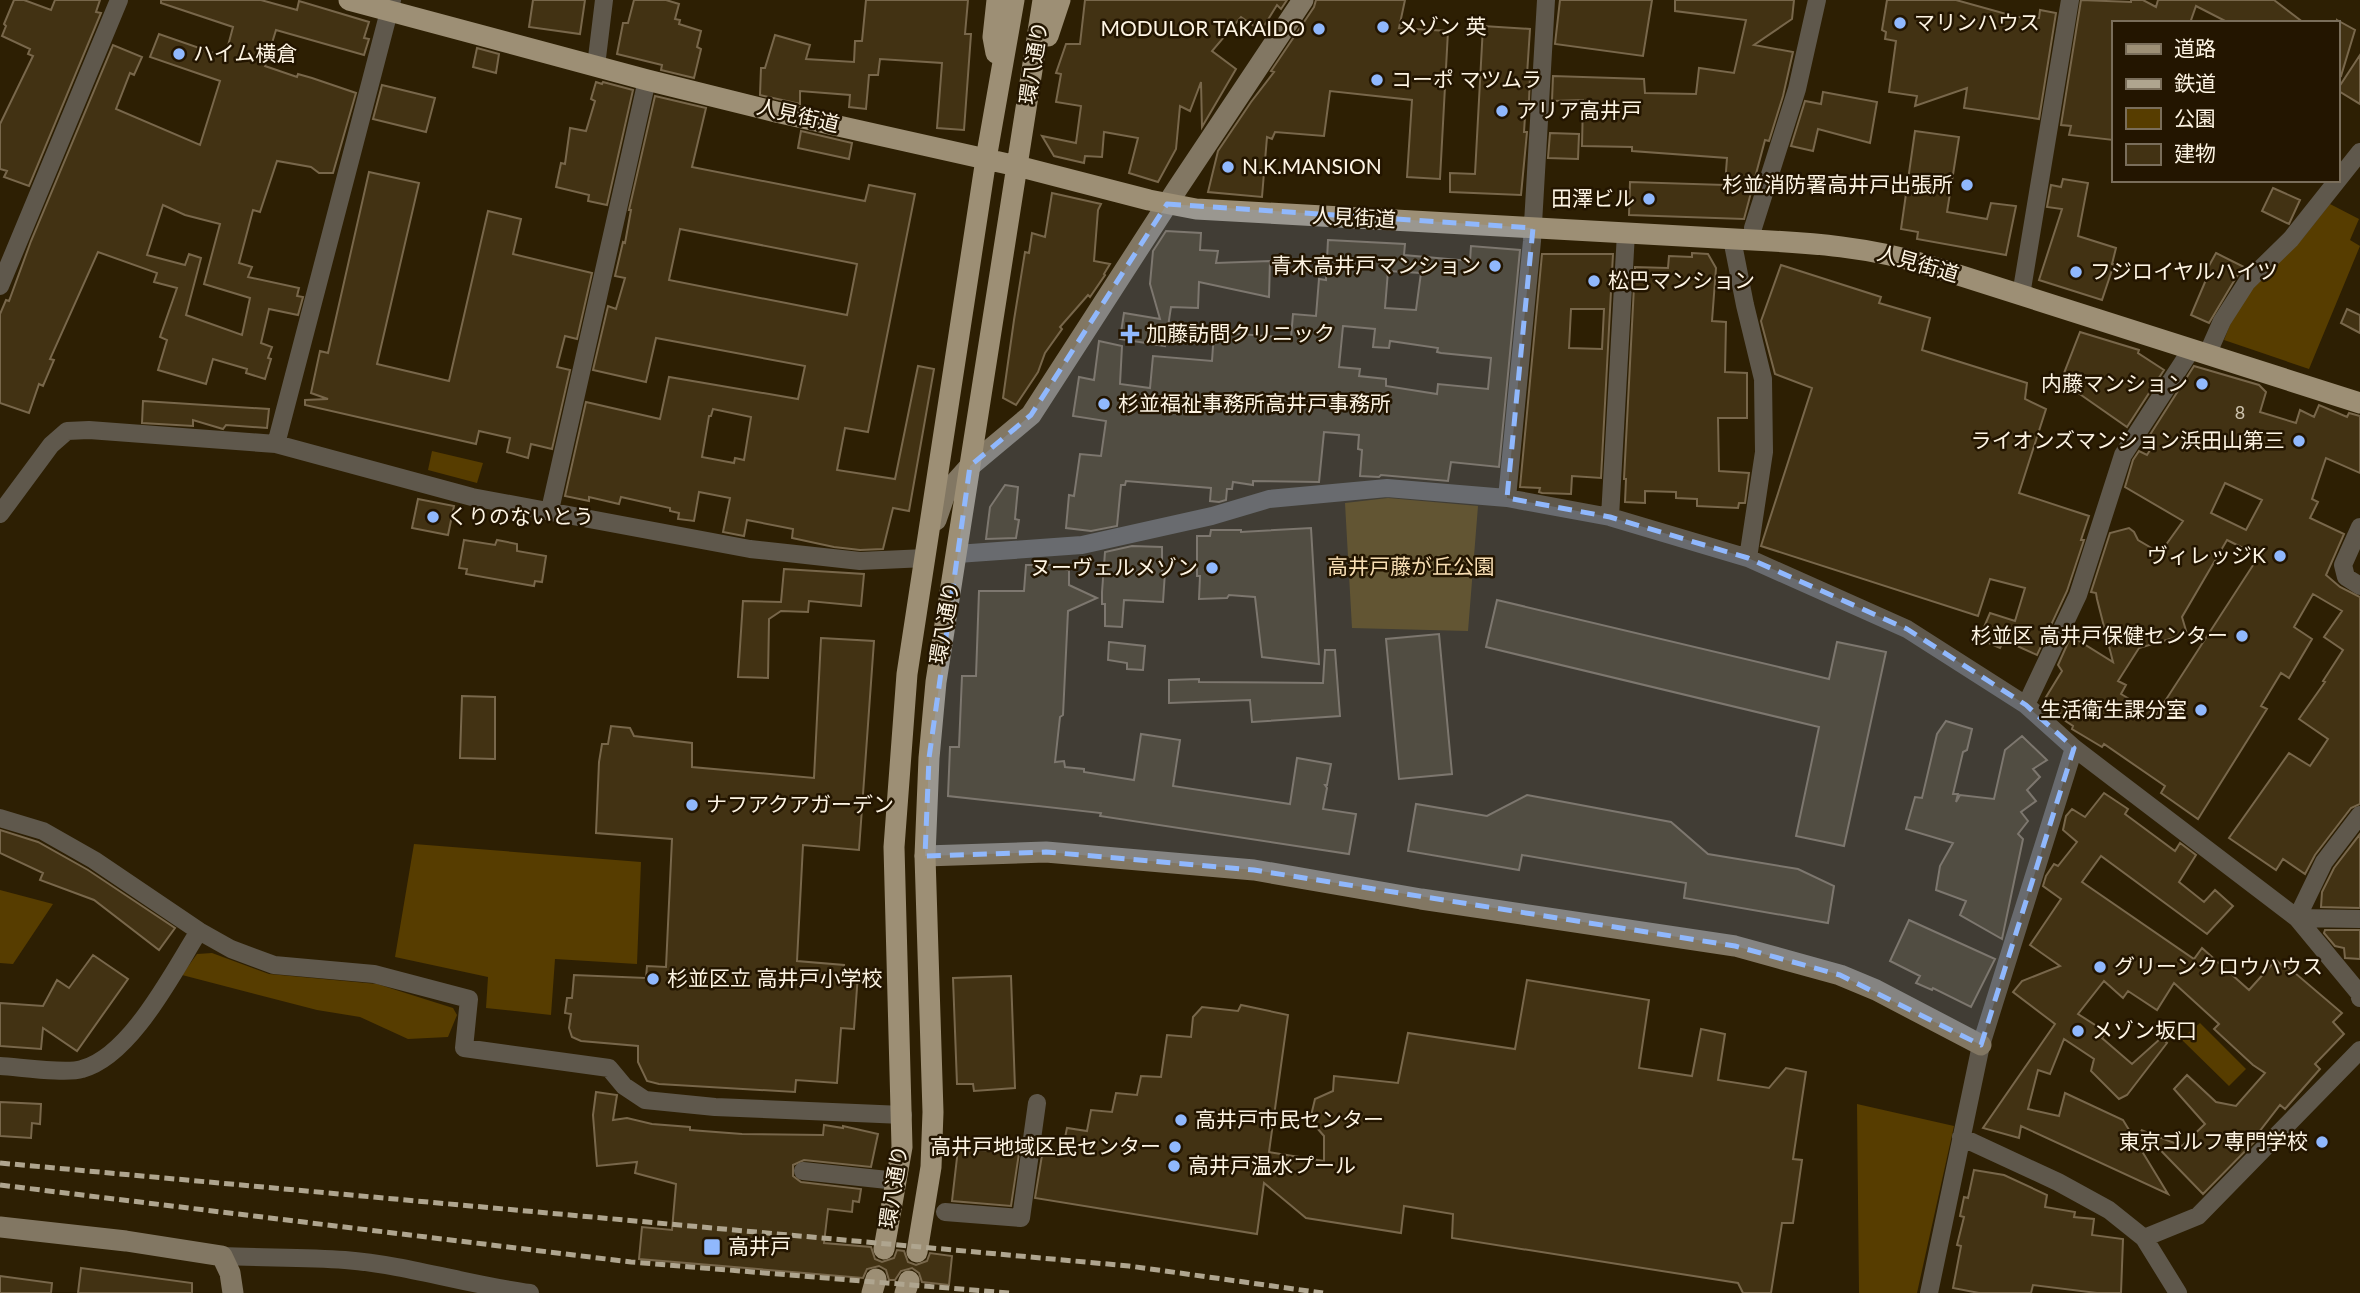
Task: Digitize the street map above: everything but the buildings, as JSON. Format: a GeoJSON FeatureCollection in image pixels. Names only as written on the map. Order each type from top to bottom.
{"type":"FeatureCollection","features":[{"type":"Feature","properties":{"kind":"main road","name":"人見街道"},"geometry":{"type":"LineString","coordinates":[[349,0],[391,6],[596,66],[776,112],[1196,209],[1743,239],[1872,250],[1927,264],[2360,403]]}},
{"type":"Feature","properties":{"kind":"main road"},"geometry":{"type":"LineString","coordinates":[[997,0],[993,37],[1000,79]]}},
{"type":"Feature","properties":{"kind":"main road","name":"環八通り"},"geometry":{"type":"LineString","coordinates":[[884,1249],[902,1147],[894,847],[908,674],[986,159],[1014,0]]}},
{"type":"Feature","properties":{"kind":"main road","name":"環八通り"},"geometry":{"type":"LineString","coordinates":[[917,1252],[931,1167],[933,1112],[925,856],[929,758],[936,682],[1043,0]]}},
{"type":"Feature","properties":{"kind":"main road"},"geometry":{"type":"LineString","coordinates":[[1031,84],[1060,0]]}},
{"type":"Feature","properties":{"kind":"street"},"geometry":{"type":"LineString","coordinates":[[0,286],[119,0]]}},
{"type":"Feature","properties":{"kind":"street"},"geometry":{"type":"LineString","coordinates":[[596,66],[604,0]]}},
{"type":"Feature","properties":{"kind":"street"},"geometry":{"type":"LineString","coordinates":[[0,514],[51,445],[67,432],[89,430],[276,444],[472,497],[751,549],[860,561],[926,553],[945,494],[970,466],[1031,415],[1303,0]]}},
{"type":"Feature","properties":{"kind":"street"},"geometry":{"type":"LineString","coordinates":[[1507,498],[1533,228],[1546,0]]}},
{"type":"Feature","properties":{"kind":"street"},"geometry":{"type":"LineString","coordinates":[[1748,558],[1764,452],[1763,379],[1745,305],[1743,239],[1753,228],[1797,89],[1817,0]]}},
{"type":"Feature","properties":{"kind":"street"},"geometry":{"type":"LineString","coordinates":[[2021,295],[2070,0]]}},
{"type":"Feature","properties":{"kind":"street"},"geometry":{"type":"LineString","coordinates":[[276,444],[391,6]]}},
{"type":"Feature","properties":{"kind":"street"},"geometry":{"type":"LineString","coordinates":[[550,510],[647,80]]}},
{"type":"Feature","properties":{"kind":"street"},"geometry":{"type":"LineString","coordinates":[[2339,178],[2360,152]]}},
{"type":"Feature","properties":{"kind":"street"},"geometry":{"type":"LineString","coordinates":[[2026,705],[2078,595],[2124,452],[2222,321],[2247,282],[2291,239],[2336,182]]}},
{"type":"Feature","properties":{"kind":"street"},"geometry":{"type":"LineString","coordinates":[[1610,517],[1626,233]]}},
{"type":"Feature","properties":{"kind":"street"},"geometry":{"type":"LineString","coordinates":[[957,554],[1082,545],[1282,498],[1387,488],[1507,498],[1610,517],[1748,558],[1907,629],[2026,705],[2074,748],[2297,918],[2359,993],[2360,998]]}},
{"type":"Feature","properties":{"kind":"street"},"geometry":{"type":"LineString","coordinates":[[2360,527],[2343,565],[2346,577],[2360,586]]}},
{"type":"Feature","properties":{"kind":"street"},"geometry":{"type":"LineString","coordinates":[[1929,1293],[1981,1045],[2074,748]]}},
{"type":"Feature","properties":{"kind":"street"},"geometry":{"type":"LineString","coordinates":[[2297,918],[2325,862],[2360,815]]}},
{"type":"Feature","properties":{"kind":"street"},"geometry":{"type":"LineString","coordinates":[[0,818],[43,831],[94,860],[231,950],[274,965],[374,974],[469,999],[464,1048],[609,1068],[624,1086],[645,1100],[715,1107],[903,1115]]}},
{"type":"Feature","properties":{"kind":"street"},"geometry":{"type":"LineString","coordinates":[[925,856],[1046,852],[1254,870],[1421,899],[1735,946],[1840,975],[1876,990],[1981,1045]]}},
{"type":"Feature","properties":{"kind":"street"},"geometry":{"type":"LineString","coordinates":[[2297,918],[2360,919]]}},
{"type":"Feature","properties":{"kind":"street"},"geometry":{"type":"LineString","coordinates":[[0,1066],[79,1070],[97,1064],[132,1034],[199,931]]}},
{"type":"Feature","properties":{"kind":"street"},"geometry":{"type":"LineString","coordinates":[[2144,1238],[2198,1216],[2360,1050]]}},
{"type":"Feature","properties":{"kind":"street"},"geometry":{"type":"LineString","coordinates":[[946,1213],[1021,1217],[1037,1103]]}},
{"type":"Feature","properties":{"kind":"street"},"geometry":{"type":"LineString","coordinates":[[1961,1137],[2058,1182],[2109,1210],[2144,1238],[2178,1293]]}},
{"type":"Feature","properties":{"kind":"street"},"geometry":{"type":"LineString","coordinates":[[803,1171],[897,1181]]}},
{"type":"Feature","properties":{"kind":"street"},"geometry":{"type":"LineString","coordinates":[[0,1227],[126,1241],[222,1256],[346,1260],[425,1272],[503,1290],[530,1293]]}},
{"type":"Feature","properties":{"kind":"street"},"geometry":{"type":"LineString","coordinates":[[222,1256],[230,1273],[233,1293]]}},
{"type":"Feature","properties":{"kind":"highlighted area"},"geometry":{"type":"Polygon","coordinates":[[[1167,204],[1533,228],[1507,498],[1610,517],[1748,558],[1907,629],[2026,705],[2074,748],[1981,1045],[1840,975],[1735,946],[1254,870],[1046,852],[925,856],[929,758],[970,466],[1031,415],[1167,204]]]}},
{"type":"Feature","properties":{"kind":"green space"},"geometry":{"type":"Polygon","coordinates":[[[2330,204],[2359,219],[2350,240],[2360,246],[2309,369],[2224,340],[2231,322],[2252,288],[2302,239],[2330,204]]]}},
{"type":"Feature","properties":{"kind":"green space"},"geometry":{"type":"Polygon","coordinates":[[[432,451],[483,463],[477,483],[428,470],[432,451]]]}},
{"type":"Feature","properties":{"kind":"green space","name":"高井戸藤が丘公園"},"geometry":{"type":"Polygon","coordinates":[[[1388,498],[1478,506],[1468,631],[1352,628],[1345,503],[1388,498]]]}},
{"type":"Feature","properties":{"kind":"green space"},"geometry":{"type":"Polygon","coordinates":[[[414,844],[641,862],[637,964],[555,959],[551,1015],[486,1008],[488,977],[395,957],[414,844]]]}},
{"type":"Feature","properties":{"kind":"green space"},"geometry":{"type":"Polygon","coordinates":[[[0,890],[53,904],[13,964],[0,963],[0,890]]]}},
{"type":"Feature","properties":{"kind":"green space"},"geometry":{"type":"Polygon","coordinates":[[[212,953],[269,974],[377,984],[453,1008],[457,1015],[448,1037],[408,1039],[360,1017],[317,1010],[182,975],[197,954],[212,953]]]}},
{"type":"Feature","properties":{"kind":"green space"},"geometry":{"type":"Polygon","coordinates":[[[2200,1023],[2246,1069],[2229,1086],[2181,1039],[2200,1023]]]}},
{"type":"Feature","properties":{"kind":"green space"},"geometry":{"type":"Polygon","coordinates":[[[1857,1104],[1954,1126],[1917,1293],[1859,1293],[1857,1104]]]}},
{"type":"Feature","properties":{"kind":"railway"},"geometry":{"type":"LineString","coordinates":[[0,1163],[1129,1266],[1323,1293]]}},
{"type":"Feature","properties":{"kind":"railway"},"geometry":{"type":"LineString","coordinates":[[0,1185],[631,1262],[1009,1293]]}},
{"type":"Feature","properties":{"kind":"place","name":"マリンハウス"},"geometry":{"type":"Point","coordinates":[1900,23]}},
{"type":"Feature","properties":{"kind":"place","name":"メゾン 英"},"geometry":{"type":"Point","coordinates":[1383,27]}},
{"type":"Feature","properties":{"kind":"place","name":"MODULOR TAKAIDO"},"geometry":{"type":"Point","coordinates":[1319,29]}},
{"type":"Feature","properties":{"kind":"place","name":"ハイム横倉"},"geometry":{"type":"Point","coordinates":[179,54]}},
{"type":"Feature","properties":{"kind":"place","name":"コーポ マツムラ"},"geometry":{"type":"Point","coordinates":[1377,80]}},
{"type":"Feature","properties":{"kind":"place","name":"アリア高井戸"},"geometry":{"type":"Point","coordinates":[1502,111]}},
{"type":"Feature","properties":{"kind":"place","name":"N.K.MANSION"},"geometry":{"type":"Point","coordinates":[1228,167]}},
{"type":"Feature","properties":{"kind":"place","name":"杉並消防署高井戸出張所"},"geometry":{"type":"Point","coordinates":[1967,185]}},
{"type":"Feature","properties":{"kind":"place","name":"田澤ビル"},"geometry":{"type":"Point","coordinates":[1649,199]}},
{"type":"Feature","properties":{"kind":"place","name":"青木高井戸マンション"},"geometry":{"type":"Point","coordinates":[1495,266]}},
{"type":"Feature","properties":{"kind":"place","name":"フジロイヤルハイツ"},"geometry":{"type":"Point","coordinates":[2076,272]}},
{"type":"Feature","properties":{"kind":"place","name":"松巴マンション"},"geometry":{"type":"Point","coordinates":[1594,281]}},
{"type":"Feature","properties":{"kind":"place","name":"加藤訪問クリニック"},"geometry":{"type":"Point","coordinates":[1130,334]}},
{"type":"Feature","properties":{"kind":"place","name":"内藤マンション"},"geometry":{"type":"Point","coordinates":[2202,384]}},
{"type":"Feature","properties":{"kind":"place","name":"杉並福祉事務所高井戸事務所"},"geometry":{"type":"Point","coordinates":[1104,404]}},
{"type":"Feature","properties":{"kind":"place","name":"ライオンズマンション浜田山第三"},"geometry":{"type":"Point","coordinates":[2299,441]}},
{"type":"Feature","properties":{"kind":"place","name":"くりのないとう"},"geometry":{"type":"Point","coordinates":[433,517]}},
{"type":"Feature","properties":{"kind":"place","name":"ヴィレッジK"},"geometry":{"type":"Point","coordinates":[2280,556]}},
{"type":"Feature","properties":{"kind":"place","name":"ヌーヴェルメゾン"},"geometry":{"type":"Point","coordinates":[1212,568]}},
{"type":"Feature","properties":{"kind":"place","name":"杉並区 高井戸保健センター"},"geometry":{"type":"Point","coordinates":[2242,636]}},
{"type":"Feature","properties":{"kind":"place","name":"生活衛生課分室"},"geometry":{"type":"Point","coordinates":[2201,710]}},
{"type":"Feature","properties":{"kind":"place","name":"ナフアクアガーデン"},"geometry":{"type":"Point","coordinates":[692,805]}},
{"type":"Feature","properties":{"kind":"place","name":"グリーンクロウハウス"},"geometry":{"type":"Point","coordinates":[2100,967]}},
{"type":"Feature","properties":{"kind":"place","name":"杉並区立 高井戸小学校"},"geometry":{"type":"Point","coordinates":[653,979]}},
{"type":"Feature","properties":{"kind":"place","name":"メゾン坂口"},"geometry":{"type":"Point","coordinates":[2078,1031]}},
{"type":"Feature","properties":{"kind":"place","name":"高井戸市民センター"},"geometry":{"type":"Point","coordinates":[1181,1120]}},
{"type":"Feature","properties":{"kind":"place","name":"東京ゴルフ専門学校"},"geometry":{"type":"Point","coordinates":[2322,1142]}},
{"type":"Feature","properties":{"kind":"place","name":"高井戸地域区民センター"},"geometry":{"type":"Point","coordinates":[1175,1147]}},
{"type":"Feature","properties":{"kind":"place","name":"高井戸温水プール"},"geometry":{"type":"Point","coordinates":[1174,1166]}},
{"type":"Feature","properties":{"kind":"place","name":"高井戸"},"geometry":{"type":"Point","coordinates":[712,1247]}}]}
